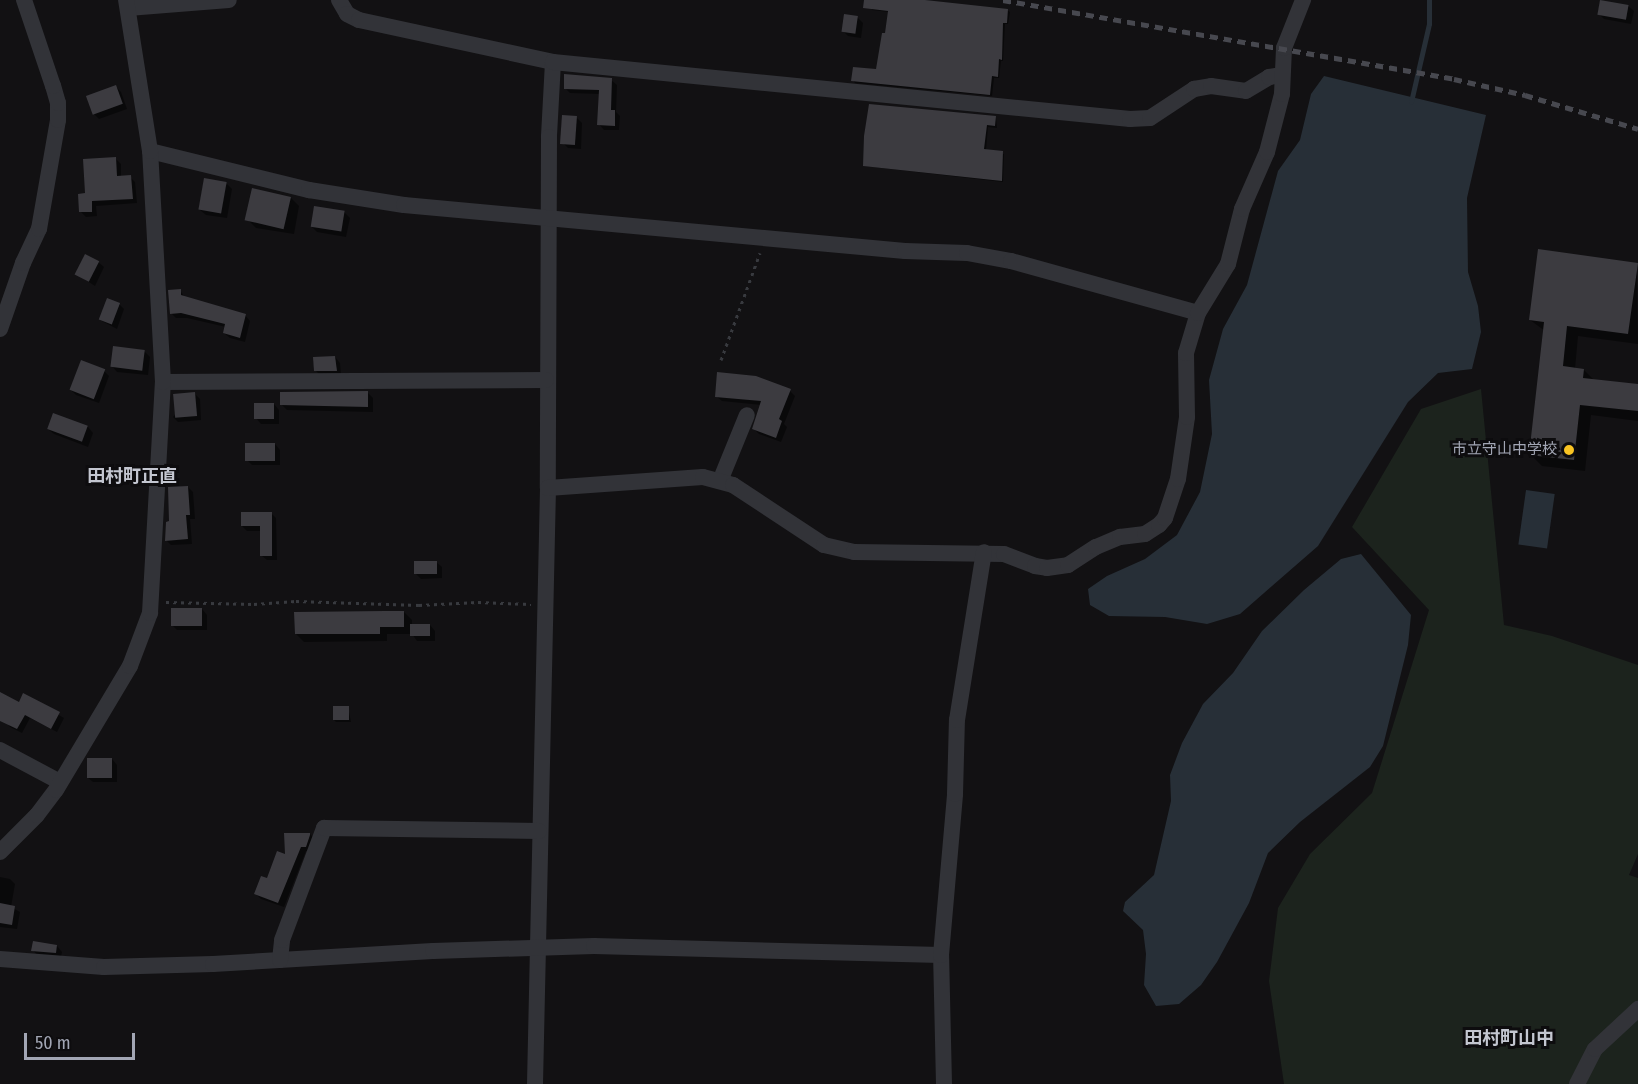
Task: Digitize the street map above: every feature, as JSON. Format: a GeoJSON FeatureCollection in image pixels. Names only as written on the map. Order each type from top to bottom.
{"type":"FeatureCollection","features":[{"type":"Feature","properties":{"kind":"street"},"geometry":{"type":"LineString","coordinates":[[0,328],[22,263],[39,229],[57,133],[58,104],[24,0]]}},
{"type":"Feature","properties":{"kind":"street"},"geometry":{"type":"LineString","coordinates":[[0,852],[37,815],[60,782],[129,666],[150,613],[163,382],[150,152],[127,4],[229,0]]}},
{"type":"Feature","properties":{"kind":"street"},"geometry":{"type":"LineString","coordinates":[[339,0],[347,14],[359,20],[553,62],[1130,119],[1150,118],[1194,89],[1206,86],[1246,91],[1269,77],[1282,75]]}},
{"type":"Feature","properties":{"kind":"street"},"geometry":{"type":"LineString","coordinates":[[548,488],[703,477],[733,485],[824,544],[854,552],[984,552],[1004,554],[1035,566],[1055,568],[1068,565],[1078,557],[1120,537],[1145,534],[1165,518],[1178,479],[1187,417],[1186,353],[1198,313],[1232,255],[1242,209],[1267,152],[1282,94],[1284,48],[1303,0]]}},
{"type":"Feature","properties":{"kind":"street"},"geometry":{"type":"LineString","coordinates":[[535,1084],[543,604],[548,488],[546,380],[550,217],[549,137],[553,62]]}},
{"type":"Feature","properties":{"kind":"street"},"geometry":{"type":"LineString","coordinates":[[150,152],[309,190],[404,205],[905,251],[967,253],[1011,261],[1198,313]]}},
{"type":"Feature","properties":{"kind":"street"},"geometry":{"type":"LineString","coordinates":[[163,382],[546,380]]}},
{"type":"Feature","properties":{"kind":"street"},"geometry":{"type":"LineString","coordinates":[[720,481],[747,415]]}},
{"type":"Feature","properties":{"kind":"street"},"geometry":{"type":"LineString","coordinates":[[944,1084],[941,955],[955,794],[957,720],[984,552]]}},
{"type":"Feature","properties":{"kind":"street"},"geometry":{"type":"LineString","coordinates":[[0,750],[60,782]]}},
{"type":"Feature","properties":{"kind":"street"},"geometry":{"type":"LineString","coordinates":[[280,960],[282,940],[324,828],[539,831]]}},
{"type":"Feature","properties":{"kind":"street"},"geometry":{"type":"LineString","coordinates":[[0,959],[104,968],[537,946],[941,955]]}},
{"type":"Feature","properties":{"kind":"street"},"geometry":{"type":"LineString","coordinates":[[1576,1084],[1595,1049],[1638,1009]]}},
{"type":"Feature","properties":{"kind":"path"},"geometry":{"type":"LineString","coordinates":[[721,360],[765,238]]}},
{"type":"Feature","properties":{"kind":"path"},"geometry":{"type":"LineString","coordinates":[[155,601],[254,604],[296,601],[419,605],[478,602],[543,604]]}},
{"type":"Feature","properties":{"kind":"shaded area"},"geometry":{"type":"Polygon","coordinates":[[[1324,76],[1486,115],[1467,198],[1468,272],[1478,306],[1481,332],[1472,369],[1438,373],[1408,402],[1318,546],[1240,614],[1207,624],[1165,617],[1109,616],[1090,605],[1088,589],[1107,576],[1145,559],[1177,535],[1200,492],[1212,434],[1209,380],[1223,329],[1247,285],[1278,171],[1300,140],[1311,94],[1324,76]]]}},
{"type":"Feature","properties":{"kind":"shaded area"},"geometry":{"type":"Polygon","coordinates":[[[1481,389],[1504,625],[1552,636],[1638,665],[1638,854],[1629,875],[1638,878],[1638,1084],[1284,1084],[1269,981],[1278,908],[1310,854],[1372,793],[1429,610],[1352,527],[1421,409],[1481,389]]]}},
{"type":"Feature","properties":{"kind":"shaded area"},"geometry":{"type":"Polygon","coordinates":[[[1526,490],[1555,494],[1547,549],[1518,544],[1526,490]]]}},
{"type":"Feature","properties":{"kind":"shaded area"},"geometry":{"type":"Polygon","coordinates":[[[1361,554],[1411,615],[1408,645],[1383,746],[1370,767],[1300,822],[1268,853],[1249,903],[1217,962],[1201,985],[1179,1004],[1156,1006],[1144,985],[1146,954],[1143,930],[1123,911],[1125,902],[1154,875],[1171,801],[1170,775],[1182,743],[1203,704],[1233,673],[1262,631],[1304,590],[1341,559],[1361,554]]]}},
{"type":"Feature","properties":{"kind":"building"},"geometry":{"type":"Polygon","coordinates":[[[864,0],[925,0],[1008,9],[1007,23],[1003,23],[1002,60],[999,59],[998,77],[992,76],[990,95],[851,81],[853,67],[876,69],[882,33],[885,33],[888,11],[863,8],[864,0]]]}},
{"type":"Feature","properties":{"kind":"building"},"geometry":{"type":"Polygon","coordinates":[[[1600,0],[1629,5],[1626,20],[1597,15],[1600,0]]]}},
{"type":"Feature","properties":{"kind":"building"},"geometry":{"type":"Polygon","coordinates":[[[844,14],[858,16],[855,34],[841,32],[844,14]]]}},
{"type":"Feature","properties":{"kind":"building"},"geometry":{"type":"Polygon","coordinates":[[[564,74],[612,78],[611,110],[615,110],[615,126],[597,125],[599,90],[564,89],[564,74]]]}},
{"type":"Feature","properties":{"kind":"building"},"geometry":{"type":"Polygon","coordinates":[[[116,85],[123,104],[93,115],[86,96],[116,85]]]}},
{"type":"Feature","properties":{"kind":"building"},"geometry":{"type":"Polygon","coordinates":[[[869,104],[996,116],[995,126],[987,125],[984,149],[1003,151],[1002,181],[863,166],[864,136],[869,104]]]}},
{"type":"Feature","properties":{"kind":"building"},"geometry":{"type":"Polygon","coordinates":[[[562,115],[577,116],[575,145],[560,144],[562,115]]]}},
{"type":"Feature","properties":{"kind":"building"},"geometry":{"type":"Polygon","coordinates":[[[116,157],[117,176],[131,175],[133,199],[92,201],[92,212],[79,212],[78,194],[85,193],[83,159],[116,157]]]}},
{"type":"Feature","properties":{"kind":"building"},"geometry":{"type":"Polygon","coordinates":[[[204,178],[227,182],[221,214],[198,210],[204,178]]]}},
{"type":"Feature","properties":{"kind":"building"},"geometry":{"type":"Polygon","coordinates":[[[252,188],[291,197],[284,229],[245,220],[252,188]]]}},
{"type":"Feature","properties":{"kind":"building"},"geometry":{"type":"Polygon","coordinates":[[[314,206],[345,211],[341,232],[311,227],[314,206]]]}},
{"type":"Feature","properties":{"kind":"building"},"geometry":{"type":"Polygon","coordinates":[[[1538,249],[1638,263],[1628,334],[1567,326],[1563,366],[1584,369],[1583,378],[1638,384],[1638,411],[1580,405],[1574,460],[1529,455],[1544,322],[1529,320],[1538,249]]]}},
{"type":"Feature","properties":{"kind":"building"},"geometry":{"type":"Polygon","coordinates":[[[85,254],[99,261],[89,282],[75,274],[85,254]]]}},
{"type":"Feature","properties":{"kind":"building"},"geometry":{"type":"Polygon","coordinates":[[[181,289],[181,295],[246,314],[240,338],[223,333],[225,324],[181,313],[170,314],[168,290],[181,289]]]}},
{"type":"Feature","properties":{"kind":"building"},"geometry":{"type":"Polygon","coordinates":[[[107,298],[120,303],[112,324],[99,319],[107,298]]]}},
{"type":"Feature","properties":{"kind":"building"},"geometry":{"type":"Polygon","coordinates":[[[113,346],[145,350],[142,371],[110,367],[113,346]]]}},
{"type":"Feature","properties":{"kind":"building"},"geometry":{"type":"Polygon","coordinates":[[[335,356],[337,371],[314,371],[313,357],[335,356]]]}},
{"type":"Feature","properties":{"kind":"building"},"geometry":{"type":"Polygon","coordinates":[[[81,360],[105,369],[94,399],[70,390],[81,360]]]}},
{"type":"Feature","properties":{"kind":"building"},"geometry":{"type":"Polygon","coordinates":[[[717,372],[756,376],[791,389],[779,419],[782,421],[776,438],[752,429],[761,401],[715,397],[717,372]]]}},
{"type":"Feature","properties":{"kind":"building"},"geometry":{"type":"Polygon","coordinates":[[[368,391],[368,407],[280,405],[280,392],[368,391]]]}},
{"type":"Feature","properties":{"kind":"building"},"geometry":{"type":"Polygon","coordinates":[[[195,392],[197,416],[175,418],[173,394],[195,392]]]}},
{"type":"Feature","properties":{"kind":"building"},"geometry":{"type":"Polygon","coordinates":[[[254,403],[274,403],[274,419],[254,419],[254,403]]]}},
{"type":"Feature","properties":{"kind":"building"},"geometry":{"type":"Polygon","coordinates":[[[53,413],[88,426],[82,442],[47,429],[53,413]]]}},
{"type":"Feature","properties":{"kind":"building"},"geometry":{"type":"Polygon","coordinates":[[[245,443],[275,443],[275,461],[245,461],[245,443]]]}},
{"type":"Feature","properties":{"kind":"building"},"geometry":{"type":"Polygon","coordinates":[[[188,486],[190,515],[186,515],[188,539],[165,541],[166,522],[169,521],[168,487],[188,486]]]}},
{"type":"Feature","properties":{"kind":"building"},"geometry":{"type":"Polygon","coordinates":[[[241,512],[272,512],[272,556],[260,556],[260,526],[241,526],[241,512]]]}},
{"type":"Feature","properties":{"kind":"building"},"geometry":{"type":"Polygon","coordinates":[[[414,561],[437,561],[437,574],[414,574],[414,561]]]}},
{"type":"Feature","properties":{"kind":"building"},"geometry":{"type":"Polygon","coordinates":[[[171,608],[202,608],[202,626],[171,626],[171,608]]]}},
{"type":"Feature","properties":{"kind":"building"},"geometry":{"type":"Polygon","coordinates":[[[404,611],[404,627],[380,627],[380,634],[295,634],[294,612],[404,611]]]}},
{"type":"Feature","properties":{"kind":"building"},"geometry":{"type":"Polygon","coordinates":[[[410,624],[430,624],[430,636],[410,636],[410,624]]]}},
{"type":"Feature","properties":{"kind":"building"},"geometry":{"type":"Polygon","coordinates":[[[0,692],[19,702],[23,693],[60,712],[51,729],[25,715],[17,729],[0,721],[0,692]]]}},
{"type":"Feature","properties":{"kind":"building"},"geometry":{"type":"Polygon","coordinates":[[[333,706],[349,706],[349,720],[333,720],[333,706]]]}},
{"type":"Feature","properties":{"kind":"building"},"geometry":{"type":"Polygon","coordinates":[[[87,758],[112,758],[112,778],[87,778],[87,758]]]}},
{"type":"Feature","properties":{"kind":"building"},"geometry":{"type":"Polygon","coordinates":[[[284,833],[310,833],[310,835],[306,847],[301,847],[278,903],[254,894],[261,876],[267,878],[277,851],[285,854],[284,833]]]}},
{"type":"Feature","properties":{"kind":"building"},"geometry":{"type":"Polygon","coordinates":[[[0,903],[15,906],[12,925],[0,923],[0,903]]]}},
{"type":"Feature","properties":{"kind":"building"},"geometry":{"type":"Polygon","coordinates":[[[33,941],[57,945],[56,953],[31,951],[33,941]]]}},
{"type":"Feature","properties":{"kind":"waterway"},"geometry":{"type":"LineString","coordinates":[[1411,102],[1429,24],[1429,0]]}},
{"type":"Feature","properties":{"kind":"railway"},"geometry":{"type":"LineString","coordinates":[[1003,0],[1454,79],[1525,95],[1638,129]]}},
{"type":"Feature","properties":{"kind":"place","name":"市立守山中学校"},"geometry":{"type":"Point","coordinates":[1569,450]}},
{"type":"Feature","properties":{"kind":"district","name":"田村町正直"},"geometry":{"type":"Point","coordinates":[132,476]}},
{"type":"Feature","properties":{"kind":"district","name":"田村町山中"},"geometry":{"type":"Point","coordinates":[1509,1038]}}]}
